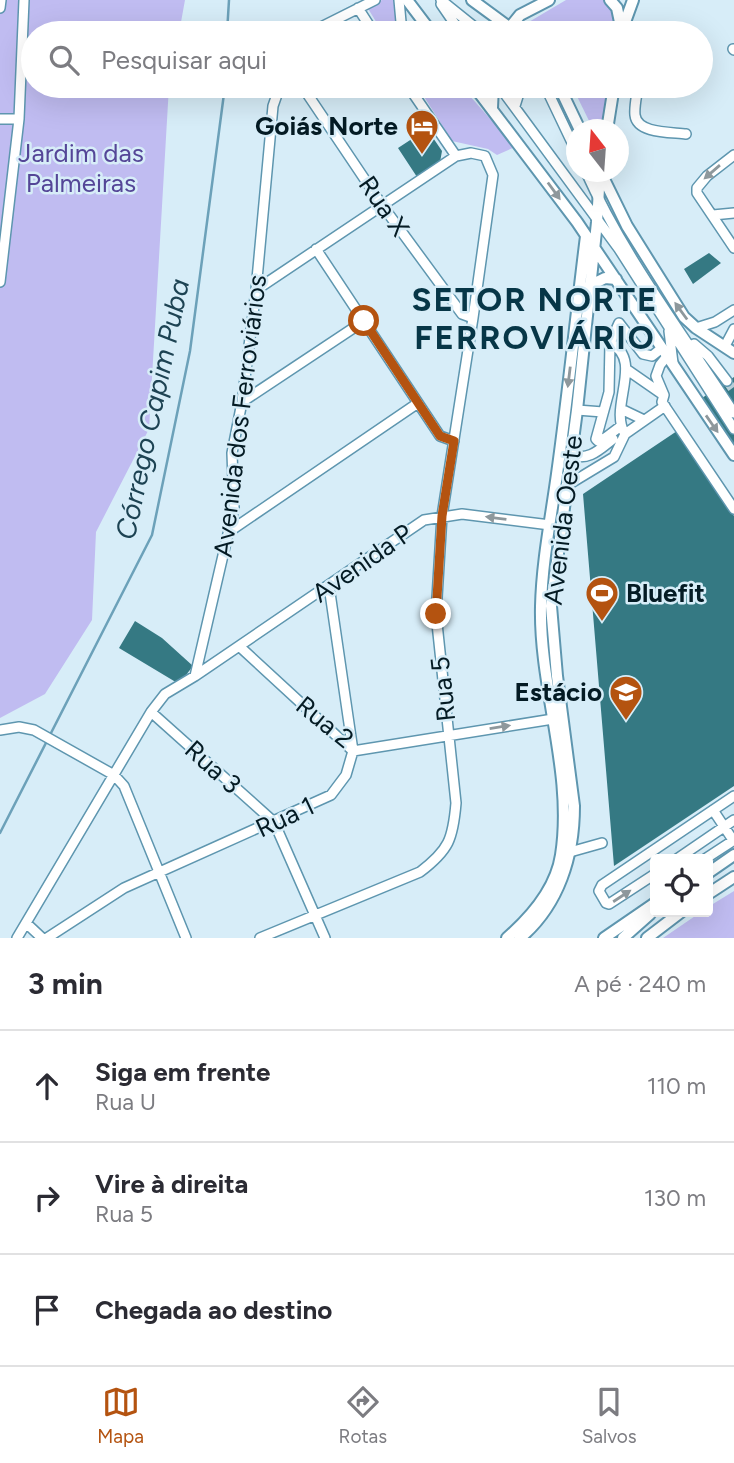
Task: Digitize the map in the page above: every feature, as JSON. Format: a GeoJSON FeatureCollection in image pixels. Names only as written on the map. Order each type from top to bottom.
{"type":"FeatureCollection","features":[{"type":"Feature","properties":{"kind":"main road"},"geometry":{"type":"LineString","coordinates":[[407,0],[423,21]]}},
{"type":"Feature","properties":{"kind":"main road"},"geometry":{"type":"LineString","coordinates":[[472,0],[498,21]]}},
{"type":"Feature","properties":{"kind":"main road"},"geometry":{"type":"LineString","coordinates":[[517,21],[531,4],[549,0]]}},
{"type":"Feature","properties":{"kind":"main road"},"geometry":{"type":"LineString","coordinates":[[610,0],[617,8],[619,21]]}},
{"type":"Feature","properties":{"kind":"main road"},"geometry":{"type":"LineString","coordinates":[[625,21],[633,0]]}},
{"type":"Feature","properties":{"kind":"main road"},"geometry":{"type":"LineString","coordinates":[[484,98],[586,236],[734,455]]}},
{"type":"Feature","properties":{"kind":"main road"},"geometry":{"type":"LineString","coordinates":[[492,98],[492,108]]}},
{"type":"Feature","properties":{"kind":"main road"},"geometry":{"type":"LineString","coordinates":[[565,98],[575,119]]}},
{"type":"Feature","properties":{"kind":"main road"},"geometry":{"type":"LineString","coordinates":[[609,119],[612,98]]}},
{"type":"Feature","properties":{"kind":"main road","name":"Avenida Oeste"},"geometry":{"type":"LineString","coordinates":[[522,937],[539,920],[555,894],[570,852],[574,826],[574,806],[556,676],[551,606],[577,410],[599,182]]}},
{"type":"Feature","properties":{"kind":"main road"},"geometry":{"type":"LineString","coordinates":[[605,182],[644,256],[684,317],[729,349]]}},
{"type":"Feature","properties":{"kind":"main road","name":"Avenida Oeste"},"geometry":{"type":"LineString","coordinates":[[507,938],[548,891],[561,858],[564,807],[541,607],[586,236]]}},
{"type":"Feature","properties":{"kind":"main road"},"geometry":{"type":"LineString","coordinates":[[589,286],[605,278],[616,279]]}},
{"type":"Feature","properties":{"kind":"main road"},"geometry":{"type":"LineString","coordinates":[[713,870],[734,855]]}},
{"type":"Feature","properties":{"kind":"main road"},"geometry":{"type":"LineString","coordinates":[[713,891],[734,877]]}},
{"type":"Feature","properties":{"kind":"main road"},"geometry":{"type":"LineString","coordinates":[[604,938],[650,906]]}},
{"type":"Feature","properties":{"kind":"main road"},"geometry":{"type":"LineString","coordinates":[[623,938],[650,914]]}},
{"type":"Feature","properties":{"kind":"main road"},"geometry":{"type":"LineString","coordinates":[[647,938],[674,917]]}},
{"type":"Feature","properties":{"kind":"street"},"geometry":{"type":"LineString","coordinates":[[0,8],[1,0]]}},
{"type":"Feature","properties":{"kind":"street"},"geometry":{"type":"LineString","coordinates":[[23,21],[24,0]]}},
{"type":"Feature","properties":{"kind":"street"},"geometry":{"type":"LineString","coordinates":[[333,21],[376,0]]}},
{"type":"Feature","properties":{"kind":"street"},"geometry":{"type":"LineString","coordinates":[[399,0],[401,21]]}},
{"type":"Feature","properties":{"kind":"street"},"geometry":{"type":"LineString","coordinates":[[440,0],[453,21]]}},
{"type":"Feature","properties":{"kind":"street"},"geometry":{"type":"LineString","coordinates":[[440,0],[467,21]]}},
{"type":"Feature","properties":{"kind":"street"},"geometry":{"type":"LineString","coordinates":[[358,8],[366,21]]}},
{"type":"Feature","properties":{"kind":"street"},"geometry":{"type":"LineString","coordinates":[[0,282],[19,119],[21,71]]}},
{"type":"Feature","properties":{"kind":"street","name":"Avenida dos Ferroviários"},"geometry":{"type":"LineString","coordinates":[[195,676],[234,508],[232,453],[242,402],[276,98]]}},
{"type":"Feature","properties":{"kind":"street","name":"Rua X"},"geometry":{"type":"LineString","coordinates":[[310,98],[382,205],[462,314],[473,318]]}},
{"type":"Feature","properties":{"kind":"street"},"geometry":{"type":"LineString","coordinates":[[256,290],[456,156],[416,98]]}},
{"type":"Feature","properties":{"kind":"street"},"geometry":{"type":"LineString","coordinates":[[509,98],[619,249],[734,429]]}},
{"type":"Feature","properties":{"kind":"street"},"geometry":{"type":"LineString","coordinates":[[515,106],[517,98]]}},
{"type":"Feature","properties":{"kind":"street"},"geometry":{"type":"LineString","coordinates":[[551,98],[566,130]]}},
{"type":"Feature","properties":{"kind":"street"},"geometry":{"type":"LineString","coordinates":[[637,98],[635,116],[643,128],[686,134]]}},
{"type":"Feature","properties":{"kind":"street"},"geometry":{"type":"LineString","coordinates":[[0,119],[19,119]]}},
{"type":"Feature","properties":{"kind":"street","name":"Rua 5"},"geometry":{"type":"LineString","coordinates":[[260,938],[420,872],[440,856],[454,831],[456,803],[436,614],[442,516],[493,175],[485,156],[471,153],[456,156]]}},
{"type":"Feature","properties":{"kind":"street"},"geometry":{"type":"LineString","coordinates":[[734,155],[707,176],[697,188],[697,193],[734,248]]}},
{"type":"Feature","properties":{"kind":"street"},"geometry":{"type":"LineString","coordinates":[[590,182],[630,254],[734,413]]}},
{"type":"Feature","properties":{"kind":"street"},"geometry":{"type":"LineString","coordinates":[[713,215],[734,213]]}},
{"type":"Feature","properties":{"kind":"street"},"geometry":{"type":"LineString","coordinates":[[316,249],[440,436],[454,441]]}},
{"type":"Feature","properties":{"kind":"street"},"geometry":{"type":"LineString","coordinates":[[696,328],[734,313]]}},
{"type":"Feature","properties":{"kind":"street"},"geometry":{"type":"LineString","coordinates":[[707,334],[734,313]]}},
{"type":"Feature","properties":{"kind":"street"},"geometry":{"type":"LineString","coordinates":[[242,402],[364,321]]}},
{"type":"Feature","properties":{"kind":"street"},"geometry":{"type":"LineString","coordinates":[[623,431],[598,441],[595,436],[609,392],[610,343],[619,323],[643,355],[652,356],[665,352]]}},
{"type":"Feature","properties":{"kind":"street"},"geometry":{"type":"LineString","coordinates":[[667,326],[674,366]]}},
{"type":"Feature","properties":{"kind":"street"},"geometry":{"type":"LineString","coordinates":[[729,349],[734,329]]}},
{"type":"Feature","properties":{"kind":"street"},"geometry":{"type":"LineString","coordinates":[[682,334],[708,356],[727,381]]}},
{"type":"Feature","properties":{"kind":"street"},"geometry":{"type":"LineString","coordinates":[[566,486],[614,457],[623,431],[621,409],[626,369],[622,351],[610,343]]}},
{"type":"Feature","properties":{"kind":"street"},"geometry":{"type":"LineString","coordinates":[[665,352],[656,376],[664,401],[734,509]]}},
{"type":"Feature","properties":{"kind":"street"},"geometry":{"type":"LineString","coordinates":[[626,369],[664,401]]}},
{"type":"Feature","properties":{"kind":"street"},"geometry":{"type":"LineString","coordinates":[[571,455],[588,457],[664,401]]}},
{"type":"Feature","properties":{"kind":"street"},"geometry":{"type":"LineString","coordinates":[[230,531],[418,403]]}},
{"type":"Feature","properties":{"kind":"street"},"geometry":{"type":"LineString","coordinates":[[621,409],[642,419]]}},
{"type":"Feature","properties":{"kind":"street"},"geometry":{"type":"LineString","coordinates":[[577,410],[603,412]]}},
{"type":"Feature","properties":{"kind":"street","name":"Avenida P"},"geometry":{"type":"LineString","coordinates":[[195,676],[424,520],[462,514],[550,525]]}},
{"type":"Feature","properties":{"kind":"street"},"geometry":{"type":"LineString","coordinates":[[329,586],[353,751]]}},
{"type":"Feature","properties":{"kind":"street","name":"Rua 2"},"geometry":{"type":"LineString","coordinates":[[239,646],[353,751],[553,719]]}},
{"type":"Feature","properties":{"kind":"street"},"geometry":{"type":"LineString","coordinates":[[17,938],[151,712],[164,694],[195,676]]}},
{"type":"Feature","properties":{"kind":"street","name":"Rua 3"},"geometry":{"type":"LineString","coordinates":[[151,712],[274,822],[325,938]]}},
{"type":"Feature","properties":{"kind":"street"},"geometry":{"type":"LineString","coordinates":[[0,730],[19,727],[34,730],[114,775],[124,786],[186,938]]}},
{"type":"Feature","properties":{"kind":"street","name":"Rua 1"},"geometry":{"type":"LineString","coordinates":[[26,923],[44,938],[106,898],[331,795],[346,775],[353,751]]}},
{"type":"Feature","properties":{"kind":"street"},"geometry":{"type":"LineString","coordinates":[[650,877],[609,904],[606,904],[599,891],[602,884],[734,796]]}},
{"type":"Feature","properties":{"kind":"street"},"geometry":{"type":"LineString","coordinates":[[712,854],[733,840],[713,810]]}},
{"type":"Feature","properties":{"kind":"street"},"geometry":{"type":"LineString","coordinates":[[684,854],[734,820]]}},
{"type":"Feature","properties":{"kind":"street"},"geometry":{"type":"LineString","coordinates":[[570,852],[602,843]]}},
{"type":"Feature","properties":{"kind":"green space","name":"Jardim das Palmeiras"},"geometry":{"type":"Polygon","coordinates":[[[0,0],[185,0],[181,21],[21,21],[21,98],[168,98],[149,429],[96,532],[92,620],[45,694],[0,718],[0,0]]]}},
{"type":"Feature","properties":{"kind":"green space"},"geometry":{"type":"Polygon","coordinates":[[[382,0],[395,0],[398,21],[376,21],[367,7],[382,0]]]}},
{"type":"Feature","properties":{"kind":"green space"},"geometry":{"type":"Polygon","coordinates":[[[566,0],[604,0],[616,12],[617,21],[530,21],[566,0]]]}},
{"type":"Feature","properties":{"kind":"green space"},"geometry":{"type":"Polygon","coordinates":[[[425,98],[472,98],[515,147],[497,155],[488,149],[452,141],[425,98]]]}},
{"type":"Feature","properties":{"kind":"green space"},"geometry":{"type":"Polygon","coordinates":[[[578,98],[609,98],[606,119],[588,119],[578,98]]]}},
{"type":"Feature","properties":{"kind":"green space"},"geometry":{"type":"Polygon","coordinates":[[[734,891],[734,938],[663,938],[694,917],[713,917],[713,904],[734,891]]]}},
{"type":"Feature","properties":{"kind":"building","name":"Goiás Norte"},"geometry":{"type":"Polygon","coordinates":[[[427,129],[442,151],[440,162],[417,177],[398,148],[427,129]]]}},
{"type":"Feature","properties":{"kind":"building"},"geometry":{"type":"Polygon","coordinates":[[[709,253],[721,263],[693,284],[684,269],[709,253]]]}},
{"type":"Feature","properties":{"kind":"building"},"geometry":{"type":"Polygon","coordinates":[[[734,377],[734,446],[702,398],[734,377]]]}},
{"type":"Feature","properties":{"kind":"building"},"geometry":{"type":"Polygon","coordinates":[[[677,431],[734,516],[734,786],[614,866],[583,494],[677,431]]]}},
{"type":"Feature","properties":{"kind":"building"},"geometry":{"type":"Polygon","coordinates":[[[135,621],[162,638],[193,666],[179,684],[119,648],[135,621]]]}},
{"type":"Feature","properties":{"kind":"waterway","name":"Córrego Capim Puba"},"geometry":{"type":"LineString","coordinates":[[228,21],[229,0]]}},
{"type":"Feature","properties":{"kind":"waterway","name":"Córrego Capim Puba"},"geometry":{"type":"LineString","coordinates":[[0,833],[152,535],[190,351],[223,98]]}},
{"type":"Feature","properties":{"kind":"tunnel"},"geometry":{"type":"LineString","coordinates":[[727,381],[734,391]]}},
{"type":"Feature","properties":{"kind":"place","name":"Goiás Norte"},"geometry":{"type":"Point","coordinates":[422,156]}},
{"type":"Feature","properties":{"kind":"place","name":"Bluefit"},"geometry":{"type":"Point","coordinates":[602,623]}},
{"type":"Feature","properties":{"kind":"place","name":"Estácio"},"geometry":{"type":"Point","coordinates":[626,722]}},
{"type":"Feature","properties":{"kind":"district","name":"SETOR NORTE FERROVIÁRIO"},"geometry":{"type":"Point","coordinates":[535,318]}},
{"type":"Feature","properties":{"kind":"route"},"geometry":{"type":"LineString","coordinates":[[364,321],[440,436],[454,441],[442,516],[436,614]]}}]}
